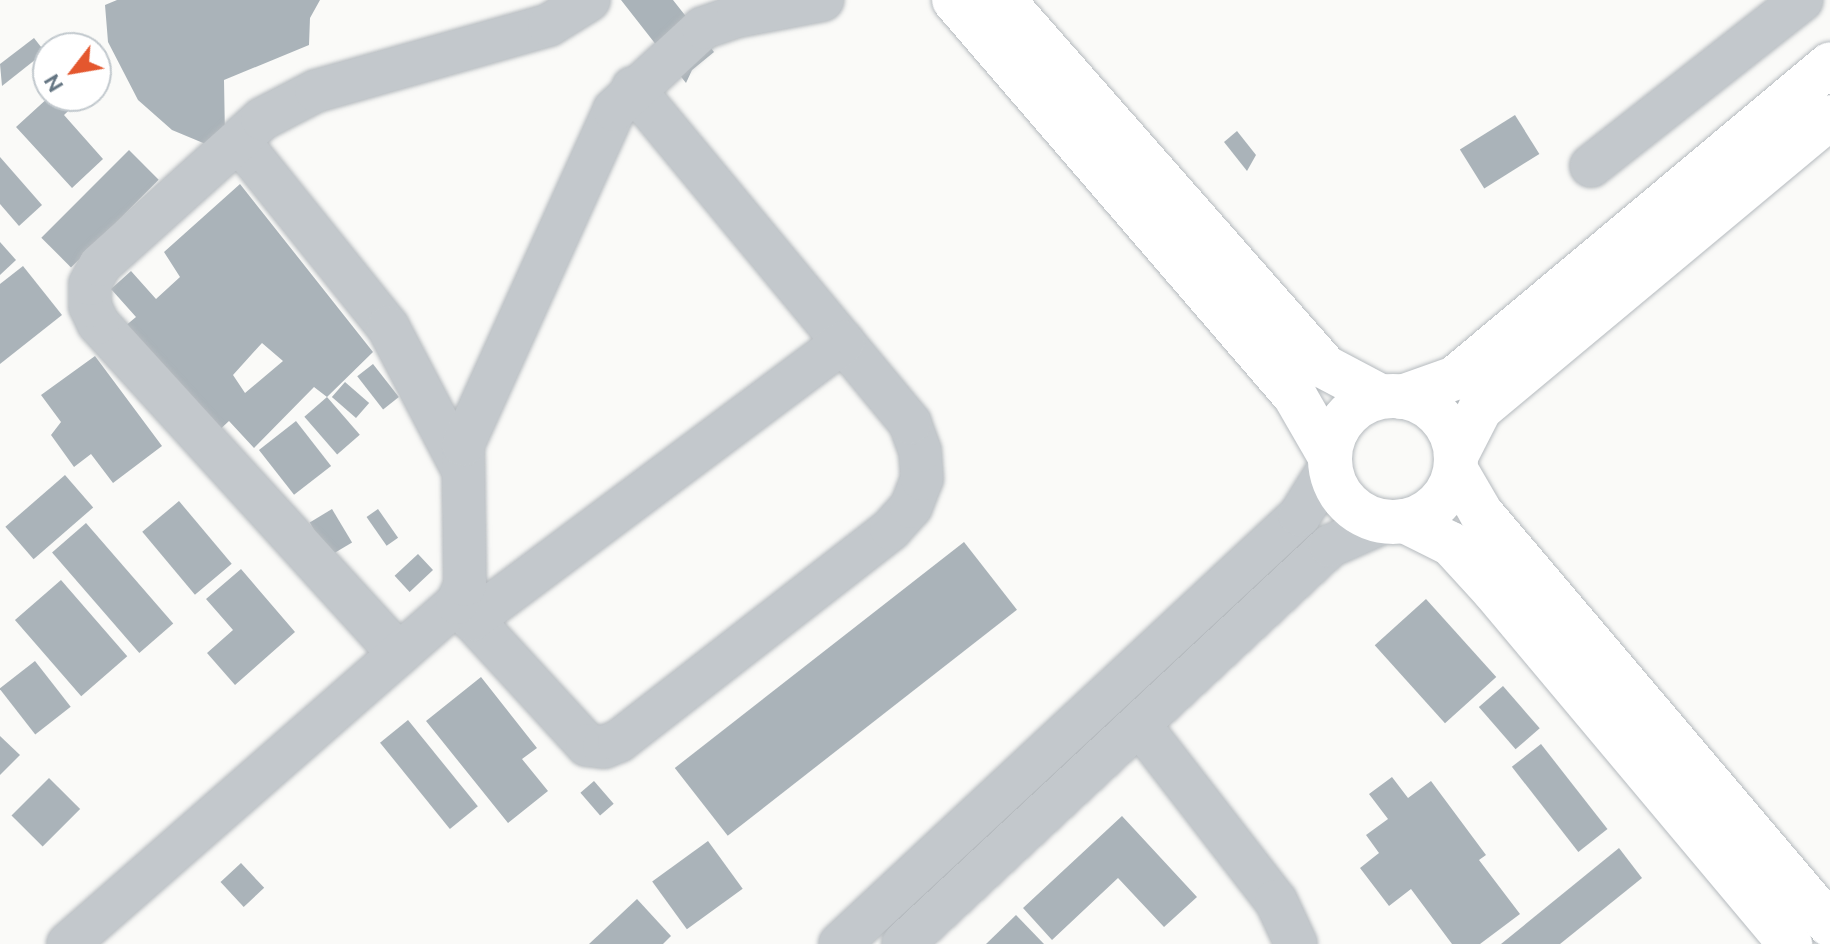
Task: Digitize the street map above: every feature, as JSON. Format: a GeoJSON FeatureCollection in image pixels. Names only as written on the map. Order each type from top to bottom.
{"type":"FeatureCollection","features":[{"type":"Feature","properties":{"kind":"main road"},"geometry":{"type":"LineString","coordinates":[[954,0],[1295,396],[1354,510],[1451,544],[1494,591],[1790,944]]}},
{"type":"Feature","properties":{"kind":"main road"},"geometry":{"type":"LineString","coordinates":[[1003,0],[1325,367],[1439,417],[1456,463],[1481,513],[1830,925]]}},
{"type":"Feature","properties":{"kind":"main road"},"geometry":{"type":"LineString","coordinates":[[1329,462],[1340,424],[1354,408],[1455,378],[1830,64]]}},
{"type":"Feature","properties":{"kind":"main road"},"geometry":{"type":"LineString","coordinates":[[1395,522],[1433,509],[1480,409],[1830,117]]}},
{"type":"Feature","properties":{"kind":"street"},"geometry":{"type":"LineString","coordinates":[[399,654],[98,323],[90,306],[90,284],[100,265],[262,119],[316,91],[549,25],[589,0]]}},
{"type":"Feature","properties":{"kind":"street"},"geometry":{"type":"LineString","coordinates":[[633,88],[910,423],[920,451],[922,479],[911,507],[891,529],[619,741],[604,747],[587,745],[464,611],[460,465],[463,445],[614,110],[633,88],[703,28],[738,16],[823,0]]}},
{"type":"Feature","properties":{"kind":"street"},"geometry":{"type":"LineString","coordinates":[[1591,166],[1802,0]]}},
{"type":"Feature","properties":{"kind":"street"},"geometry":{"type":"LineString","coordinates":[[239,141],[388,327],[460,465]]}},
{"type":"Feature","properties":{"kind":"street"},"geometry":{"type":"LineString","coordinates":[[68,944],[399,654],[843,342]]}},
{"type":"Feature","properties":{"kind":"street"},"geometry":{"type":"LineString","coordinates":[[840,944],[1300,515],[1329,462]]}},
{"type":"Feature","properties":{"kind":"street"},"geometry":{"type":"LineString","coordinates":[[903,944],[1330,546],[1395,522]]}},
{"type":"Feature","properties":{"kind":"street"},"geometry":{"type":"LineString","coordinates":[[1139,724],[1276,901],[1296,944]]}},
{"type":"Feature","properties":{"kind":"building"},"geometry":{"type":"Polygon","coordinates":[[[117,0],[320,0],[310,18],[309,45],[224,80],[225,137],[208,145],[172,130],[138,100],[112,50],[112,32],[107,32],[105,5],[117,0]]]}},
{"type":"Feature","properties":{"kind":"building"},"geometry":{"type":"Polygon","coordinates":[[[621,0],[673,0],[714,52],[692,70],[686,83],[621,0]]]}},
{"type":"Feature","properties":{"kind":"building"},"geometry":{"type":"Polygon","coordinates":[[[32,40],[32,62],[2,86],[0,64],[32,40]]]}},
{"type":"Feature","properties":{"kind":"building"},"geometry":{"type":"Polygon","coordinates":[[[32,112],[67,112],[64,115],[103,159],[72,188],[16,127],[32,112]]]}},
{"type":"Feature","properties":{"kind":"building"},"geometry":{"type":"Polygon","coordinates":[[[1515,115],[1539,154],[1484,188],[1460,149],[1515,115]]]}},
{"type":"Feature","properties":{"kind":"building"},"geometry":{"type":"Polygon","coordinates":[[[1237,131],[1256,155],[1247,171],[1224,142],[1237,131]]]}},
{"type":"Feature","properties":{"kind":"building"},"geometry":{"type":"Polygon","coordinates":[[[129,150],[159,180],[71,267],[41,238],[129,150]]]}},
{"type":"Feature","properties":{"kind":"building"},"geometry":{"type":"Polygon","coordinates":[[[0,157],[42,205],[19,226],[0,204],[0,157]]]}},
{"type":"Feature","properties":{"kind":"building"},"geometry":{"type":"Polygon","coordinates":[[[240,184],[373,352],[327,397],[314,387],[254,448],[229,421],[214,435],[124,327],[136,317],[111,289],[131,271],[156,299],[180,277],[164,252],[240,184]],[[262,343],[233,375],[245,393],[283,361],[262,343]]]}},
{"type":"Feature","properties":{"kind":"building"},"geometry":{"type":"Polygon","coordinates":[[[0,242],[16,260],[0,275],[0,242]]]}},
{"type":"Feature","properties":{"kind":"building"},"geometry":{"type":"Polygon","coordinates":[[[23,266],[62,315],[0,364],[0,284],[23,266]]]}},
{"type":"Feature","properties":{"kind":"building"},"geometry":{"type":"Polygon","coordinates":[[[95,356],[162,446],[113,483],[91,454],[74,467],[51,435],[61,422],[41,395],[95,356]]]}},
{"type":"Feature","properties":{"kind":"building"},"geometry":{"type":"Polygon","coordinates":[[[373,364],[399,397],[383,409],[357,376],[373,364]]]}},
{"type":"Feature","properties":{"kind":"building"},"geometry":{"type":"Polygon","coordinates":[[[345,382],[369,403],[356,418],[332,397],[345,382]]]}},
{"type":"Feature","properties":{"kind":"building"},"geometry":{"type":"Polygon","coordinates":[[[327,397],[360,435],[337,454],[304,417],[327,397]]]}},
{"type":"Feature","properties":{"kind":"building"},"geometry":{"type":"Polygon","coordinates":[[[296,421],[331,466],[294,495],[259,450],[296,421]]]}},
{"type":"Feature","properties":{"kind":"building"},"geometry":{"type":"Polygon","coordinates":[[[65,475],[93,507],[34,559],[5,527],[65,475]]]}},
{"type":"Feature","properties":{"kind":"building"},"geometry":{"type":"Polygon","coordinates":[[[179,501],[232,564],[195,595],[142,532],[179,501]]]}},
{"type":"Feature","properties":{"kind":"building"},"geometry":{"type":"Polygon","coordinates":[[[332,509],[352,542],[330,556],[310,522],[332,509]]]}},
{"type":"Feature","properties":{"kind":"building"},"geometry":{"type":"Polygon","coordinates":[[[378,509],[398,538],[387,546],[367,517],[378,509]]]}},
{"type":"Feature","properties":{"kind":"building"},"geometry":{"type":"Polygon","coordinates":[[[86,523],[173,623],[139,653],[52,553],[86,523]]]}},
{"type":"Feature","properties":{"kind":"building"},"geometry":{"type":"Polygon","coordinates":[[[964,542],[1017,610],[728,836],[675,768],[964,542]]]}},
{"type":"Feature","properties":{"kind":"building"},"geometry":{"type":"Polygon","coordinates":[[[418,554],[433,570],[410,592],[395,576],[418,554]]]}},
{"type":"Feature","properties":{"kind":"building"},"geometry":{"type":"Polygon","coordinates":[[[241,569],[295,632],[235,685],[207,653],[233,630],[206,599],[241,569]]]}},
{"type":"Feature","properties":{"kind":"building"},"geometry":{"type":"Polygon","coordinates":[[[61,580],[127,656],[81,696],[15,620],[61,580]]]}},
{"type":"Feature","properties":{"kind":"building"},"geometry":{"type":"Polygon","coordinates":[[[1426,599],[1496,677],[1445,723],[1375,645],[1426,599]]]}},
{"type":"Feature","properties":{"kind":"building"},"geometry":{"type":"Polygon","coordinates":[[[35,661],[71,707],[35,734],[0,689],[35,661]]]}},
{"type":"Feature","properties":{"kind":"building"},"geometry":{"type":"Polygon","coordinates":[[[481,677],[537,748],[522,759],[548,791],[508,823],[426,721],[481,677]]]}},
{"type":"Feature","properties":{"kind":"building"},"geometry":{"type":"Polygon","coordinates":[[[1503,686],[1540,728],[1516,749],[1479,707],[1503,686]]]}},
{"type":"Feature","properties":{"kind":"building"},"geometry":{"type":"Polygon","coordinates":[[[408,720],[478,806],[450,829],[380,743],[408,720]]]}},
{"type":"Feature","properties":{"kind":"building"},"geometry":{"type":"Polygon","coordinates":[[[0,736],[20,755],[0,775],[0,736]]]}},
{"type":"Feature","properties":{"kind":"building"},"geometry":{"type":"Polygon","coordinates":[[[1541,744],[1607,829],[1578,852],[1512,767],[1541,744]]]}},
{"type":"Feature","properties":{"kind":"building"},"geometry":{"type":"Polygon","coordinates":[[[1392,777],[1408,798],[1431,781],[1486,855],[1479,860],[1520,914],[1480,944],[1452,944],[1411,889],[1389,906],[1360,868],[1379,853],[1366,835],[1388,819],[1369,794],[1392,777]]]}},
{"type":"Feature","properties":{"kind":"building"},"geometry":{"type":"Polygon","coordinates":[[[49,778],[80,809],[43,847],[12,815],[49,778]]]}},
{"type":"Feature","properties":{"kind":"building"},"geometry":{"type":"Polygon","coordinates":[[[594,781],[614,804],[600,815],[580,793],[594,781]]]}},
{"type":"Feature","properties":{"kind":"building"},"geometry":{"type":"Polygon","coordinates":[[[1122,816],[1197,897],[1164,927],[1118,878],[1052,940],[1023,908],[1122,816]]]}},
{"type":"Feature","properties":{"kind":"building"},"geometry":{"type":"Polygon","coordinates":[[[708,841],[743,889],[687,929],[652,882],[708,841]]]}},
{"type":"Feature","properties":{"kind":"building"},"geometry":{"type":"Polygon","coordinates":[[[1619,848],[1642,878],[1560,944],[1501,944],[1619,848]]]}},
{"type":"Feature","properties":{"kind":"building"},"geometry":{"type":"Polygon","coordinates":[[[241,863],[264,888],[244,907],[221,882],[241,863]]]}},
{"type":"Feature","properties":{"kind":"building"},"geometry":{"type":"Polygon","coordinates":[[[637,899],[671,936],[663,944],[589,944],[637,899]]]}},
{"type":"Feature","properties":{"kind":"building"},"geometry":{"type":"Polygon","coordinates":[[[1016,915],[1044,944],[986,944],[1016,915]]]}}]}
